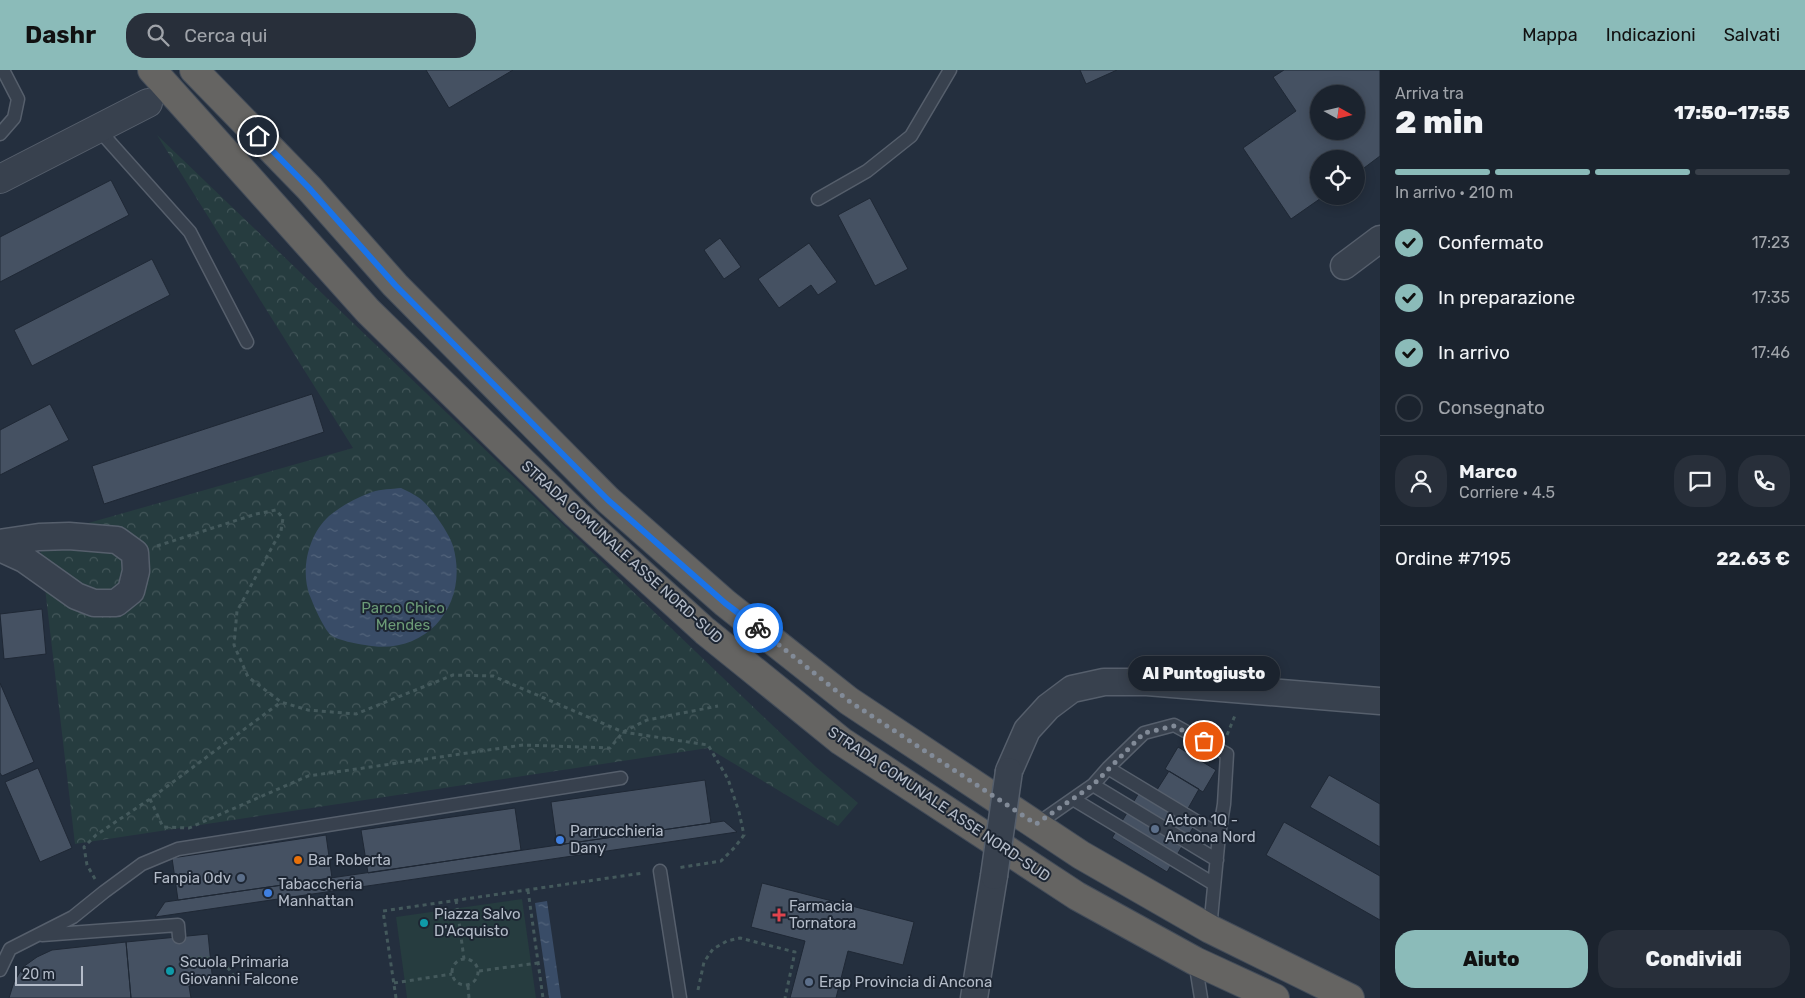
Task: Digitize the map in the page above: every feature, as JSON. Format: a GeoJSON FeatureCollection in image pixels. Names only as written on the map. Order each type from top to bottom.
{"type":"FeatureCollection","features":[{"type":"Feature","properties":{"kind":"highway","name":"STRADA COMUNALE ASSE NORD-SUD"},"geometry":{"type":"LineString","coordinates":[[194,70],[309,188],[395,285],[608,500],[725,603],[849,701],[1089,860],[1210,929],[1350,998]]}},
{"type":"Feature","properties":{"kind":"highway","name":"STRADA COMUNALE ASSE NORD-SUD"},"geometry":{"type":"LineString","coordinates":[[153,73],[368,311],[576,514],[706,631],[841,741],[1077,896],[1195,961],[1275,998]]}},
{"type":"Feature","properties":{"kind":"street"},"geometry":{"type":"LineString","coordinates":[[0,179],[148,103]]}},
{"type":"Feature","properties":{"kind":"street"},"geometry":{"type":"LineString","coordinates":[[1344,266],[1380,239]]}},
{"type":"Feature","properties":{"kind":"street"},"geometry":{"type":"LineString","coordinates":[[0,544],[39,537],[69,536],[117,540],[135,553],[136,571],[131,591],[116,603],[94,603],[76,596],[24,559],[0,548]]}},
{"type":"Feature","properties":{"kind":"street"},"geometry":{"type":"LineString","coordinates":[[974,998],[994,876],[1008,772],[1027,730],[1048,707],[1072,689],[1104,682],[1147,682],[1380,702]]}},
{"type":"Feature","properties":{"kind":"lane"},"geometry":{"type":"LineString","coordinates":[[0,134],[14,118],[18,99],[3,70]]}},
{"type":"Feature","properties":{"kind":"lane"},"geometry":{"type":"LineString","coordinates":[[818,199],[867,171],[910,136],[950,70]]}},
{"type":"Feature","properties":{"kind":"lane"},"geometry":{"type":"LineString","coordinates":[[98,129],[190,232],[247,342]]}},
{"type":"Feature","properties":{"kind":"lane"},"geometry":{"type":"LineString","coordinates":[[1036,824],[1093,785],[1144,733],[1174,726],[1219,749],[1227,754],[1224,804],[1219,835],[1210,929]]}},
{"type":"Feature","properties":{"kind":"lane"},"geometry":{"type":"LineString","coordinates":[[1108,768],[1219,835]]}},
{"type":"Feature","properties":{"kind":"lane"},"geometry":{"type":"LineString","coordinates":[[0,970],[10,949],[73,917],[142,864],[178,849],[621,778]]}},
{"type":"Feature","properties":{"kind":"lane"},"geometry":{"type":"LineString","coordinates":[[1093,785],[1217,860]]}},
{"type":"Feature","properties":{"kind":"lane"},"geometry":{"type":"LineString","coordinates":[[1073,799],[1214,884]]}},
{"type":"Feature","properties":{"kind":"lane"},"geometry":{"type":"LineString","coordinates":[[660,871],[680,998]]}},
{"type":"Feature","properties":{"kind":"lane"},"geometry":{"type":"LineString","coordinates":[[35,936],[178,925],[179,937]]}},
{"type":"Feature","properties":{"kind":"lane"},"geometry":{"type":"LineString","coordinates":[[1195,961],[1200,998]]}},
{"type":"Feature","properties":{"kind":"path"},"geometry":{"type":"LineString","coordinates":[[135,553],[256,514],[276,510],[284,518],[282,531],[237,611],[234,645],[248,677],[281,702],[308,710],[356,714],[453,675],[494,676],[623,732],[708,745],[728,779],[739,812],[744,835],[721,861],[383,911],[396,998]]}},
{"type":"Feature","properties":{"kind":"path"},"geometry":{"type":"LineString","coordinates":[[1219,749],[1236,717],[1240,690]]}},
{"type":"Feature","properties":{"kind":"path"},"geometry":{"type":"LineString","coordinates":[[95,880],[87,864],[84,848],[96,835],[150,799],[281,702]]}},
{"type":"Feature","properties":{"kind":"path"},"geometry":{"type":"LineString","coordinates":[[150,799],[163,827],[189,828],[308,776],[523,745],[610,748],[623,732],[647,720],[718,706]]}},
{"type":"Feature","properties":{"kind":"path"},"geometry":{"type":"LineString","coordinates":[[528,890],[543,998]]}},
{"type":"Feature","properties":{"kind":"path"},"geometry":{"type":"LineString","coordinates":[[456,900],[464,959]]}},
{"type":"Feature","properties":{"kind":"path"},"geometry":{"type":"LineString","coordinates":[[696,998],[704,962],[713,949],[727,941],[740,938],[795,952],[784,998]]}},
{"type":"Feature","properties":{"kind":"path"},"geometry":{"type":"LineString","coordinates":[[182,960],[193,958],[223,962],[230,969],[239,985]]}},
{"type":"Feature","properties":{"kind":"path"},"geometry":{"type":"LineString","coordinates":[[464,959],[471,960],[476,964],[479,971],[474,983],[468,986],[461,985],[455,981],[452,974],[453,967],[457,962],[464,959]]}},
{"type":"Feature","properties":{"kind":"path"},"geometry":{"type":"LineString","coordinates":[[479,971],[538,962]]}},
{"type":"Feature","properties":{"kind":"path"},"geometry":{"type":"LineString","coordinates":[[394,983],[452,974]]}},
{"type":"Feature","properties":{"kind":"path"},"geometry":{"type":"LineString","coordinates":[[468,986],[469,998]]}},
{"type":"Feature","properties":{"kind":"green space","name":"Parco Chico Mendes"},"geometry":{"type":"Polygon","coordinates":[[[157,135],[816,767],[858,803],[838,826],[708,748],[75,844],[39,537],[353,448],[157,135]]]}},
{"type":"Feature","properties":{"kind":"green space"},"geometry":{"type":"Polygon","coordinates":[[[522,899],[536,998],[407,998],[396,917],[522,899]]]}},
{"type":"Feature","properties":{"kind":"water"},"geometry":{"type":"Polygon","coordinates":[[[401,488],[424,502],[441,523],[451,541],[457,568],[455,588],[449,606],[438,622],[424,635],[407,643],[387,647],[365,645],[348,642],[332,636],[323,623],[307,586],[306,565],[311,543],[329,516],[344,506],[372,492],[401,488]]]}},
{"type":"Feature","properties":{"kind":"water"},"geometry":{"type":"Polygon","coordinates":[[[547,901],[561,998],[549,998],[535,903],[547,901]]]}},
{"type":"Feature","properties":{"kind":"building"},"geometry":{"type":"Polygon","coordinates":[[[426,70],[513,70],[449,108],[426,70]]]}},
{"type":"Feature","properties":{"kind":"building"},"geometry":{"type":"Polygon","coordinates":[[[1080,70],[1117,70],[1086,84],[1080,70]]]}},
{"type":"Feature","properties":{"kind":"building"},"geometry":{"type":"Polygon","coordinates":[[[1284,70],[1380,70],[1380,156],[1365,167],[1365,150],[1310,150],[1311,205],[1291,219],[1243,148],[1296,111],[1273,77],[1284,70]]]}},
{"type":"Feature","properties":{"kind":"building"},"geometry":{"type":"Polygon","coordinates":[[[111,180],[129,215],[0,282],[0,237],[111,180]]]}},
{"type":"Feature","properties":{"kind":"building"},"geometry":{"type":"Polygon","coordinates":[[[870,198],[908,269],[875,286],[838,215],[870,198]]]}},
{"type":"Feature","properties":{"kind":"building"},"geometry":{"type":"Polygon","coordinates":[[[720,238],[741,267],[724,279],[704,250],[720,238]]]}},
{"type":"Feature","properties":{"kind":"building"},"geometry":{"type":"Polygon","coordinates":[[[809,243],[837,282],[818,295],[811,285],[779,308],[758,279],[809,243]]]}},
{"type":"Feature","properties":{"kind":"building"},"geometry":{"type":"Polygon","coordinates":[[[152,259],[170,295],[32,366],[14,330],[152,259]]]}},
{"type":"Feature","properties":{"kind":"building"},"geometry":{"type":"Polygon","coordinates":[[[312,394],[324,432],[104,504],[92,466],[312,394]]]}},
{"type":"Feature","properties":{"kind":"building"},"geometry":{"type":"Polygon","coordinates":[[[50,404],[69,440],[0,475],[0,430],[50,404]]]}},
{"type":"Feature","properties":{"kind":"building"},"geometry":{"type":"Polygon","coordinates":[[[42,609],[46,654],[4,659],[0,614],[42,609]]]}},
{"type":"Feature","properties":{"kind":"building"},"geometry":{"type":"Polygon","coordinates":[[[0,683],[34,762],[2,776],[0,773],[0,683]]]}},
{"type":"Feature","properties":{"kind":"building"},"geometry":{"type":"Polygon","coordinates":[[[1178,747],[1216,770],[1203,792],[1165,769],[1178,747]]]}},
{"type":"Feature","properties":{"kind":"building"},"geometry":{"type":"Polygon","coordinates":[[[38,768],[72,848],[40,862],[5,782],[38,768]]]}},
{"type":"Feature","properties":{"kind":"building"},"geometry":{"type":"Polygon","coordinates":[[[1169,771],[1199,789],[1186,812],[1198,819],[1167,872],[1112,838],[1143,786],[1155,793],[1169,771]]]}},
{"type":"Feature","properties":{"kind":"building"},"geometry":{"type":"Polygon","coordinates":[[[1329,775],[1380,804],[1380,847],[1310,807],[1329,775]]]}},
{"type":"Feature","properties":{"kind":"building"},"geometry":{"type":"Polygon","coordinates":[[[705,780],[711,823],[557,845],[551,802],[705,780]]]}},
{"type":"Feature","properties":{"kind":"building"},"geometry":{"type":"Polygon","coordinates":[[[515,808],[521,850],[368,873],[361,830],[515,808]]]}},
{"type":"Feature","properties":{"kind":"building"},"geometry":{"type":"Polygon","coordinates":[[[724,821],[737,832],[155,917],[165,902],[724,821]]]}},
{"type":"Feature","properties":{"kind":"building"},"geometry":{"type":"Polygon","coordinates":[[[1284,822],[1380,876],[1380,920],[1266,855],[1284,822]]]}},
{"type":"Feature","properties":{"kind":"building"},"geometry":{"type":"Polygon","coordinates":[[[326,835],[332,878],[178,900],[172,858],[326,835]]]}},
{"type":"Feature","properties":{"kind":"building"},"geometry":{"type":"Polygon","coordinates":[[[762,883],[914,922],[903,965],[848,951],[836,998],[790,998],[805,941],[751,927],[762,883]]]}},
{"type":"Feature","properties":{"kind":"building","name":"Scuola Primaria Giovanni Falcone"},"geometry":{"type":"Polygon","coordinates":[[[208,934],[213,984],[189,986],[191,998],[131,998],[126,942],[208,934]]]}},
{"type":"Feature","properties":{"kind":"building"},"geometry":{"type":"Polygon","coordinates":[[[126,942],[131,998],[9,998],[14,982],[23,967],[37,957],[52,950],[126,942]]]}},
{"type":"Feature","properties":{"kind":"way so far"},"geometry":{"type":"LineString","coordinates":[[758,628],[849,701],[1036,824],[1093,785],[1144,733],[1174,726],[1204,741]]}},
{"type":"Feature","properties":{"kind":"place","name":"Al Puntogiusto"},"geometry":{"type":"Point","coordinates":[1204,741]}},
{"type":"Feature","properties":{"kind":"place","name":"Acton 1Q - Ancona Nord"},"geometry":{"type":"Point","coordinates":[1155,829]}},
{"type":"Feature","properties":{"kind":"place","name":"Parrucchieria Dany"},"geometry":{"type":"Point","coordinates":[560,840]}},
{"type":"Feature","properties":{"kind":"place","name":"Bar Roberta"},"geometry":{"type":"Point","coordinates":[298,860]}},
{"type":"Feature","properties":{"kind":"place","name":"Fanpia Odv"},"geometry":{"type":"Point","coordinates":[241,878]}},
{"type":"Feature","properties":{"kind":"place","name":"Tabaccheria Manhattan"},"geometry":{"type":"Point","coordinates":[268,893]}},
{"type":"Feature","properties":{"kind":"place","name":"Farmacia Tornatora"},"geometry":{"type":"Point","coordinates":[779,915]}},
{"type":"Feature","properties":{"kind":"place","name":"Piazza Salvo D'Acquisto"},"geometry":{"type":"Point","coordinates":[424,923]}},
{"type":"Feature","properties":{"kind":"place","name":"Scuola Primaria Giovanni Falcone"},"geometry":{"type":"Point","coordinates":[170,971]}},
{"type":"Feature","properties":{"kind":"place","name":"Erap Provincia di Ancona"},"geometry":{"type":"Point","coordinates":[809,982]}},
{"type":"Feature","properties":{"kind":"route"},"geometry":{"type":"LineString","coordinates":[[258,136],[309,188],[395,285],[608,500],[725,603],[758,628]]}}]}
